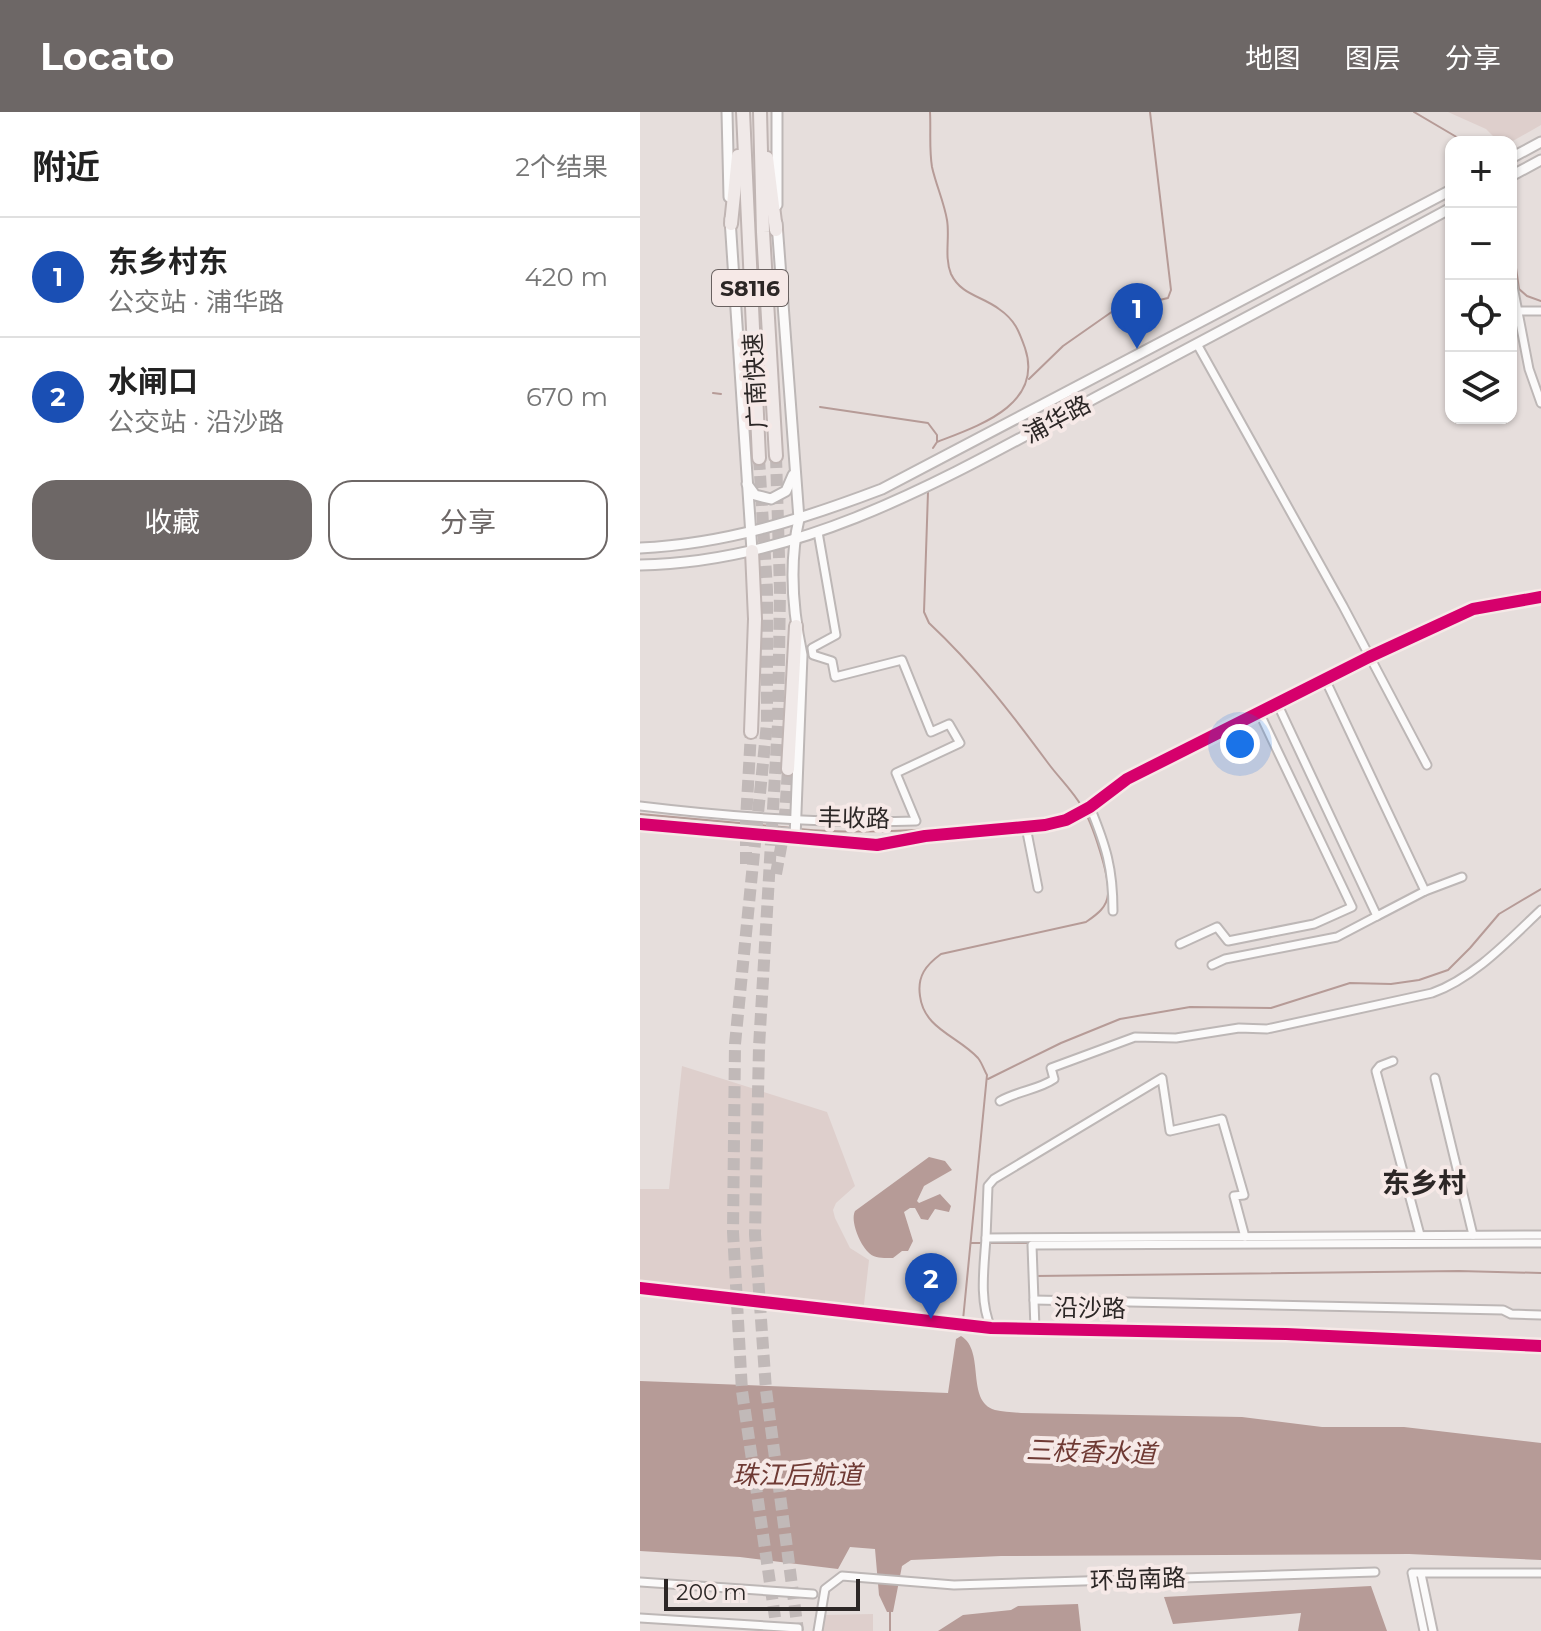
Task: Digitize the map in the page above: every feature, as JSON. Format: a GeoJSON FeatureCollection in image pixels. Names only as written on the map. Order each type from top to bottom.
{"type":"FeatureCollection","features":[{"type":"Feature","properties":{"kind":"highway"},"geometry":{"type":"LineString","coordinates":[[731,224],[743,119]]}},
{"type":"Feature","properties":{"kind":"highway","name":"广南快速"},"geometry":{"type":"LineString","coordinates":[[743,119],[759,458]]}},
{"type":"Feature","properties":{"kind":"highway"},"geometry":{"type":"LineString","coordinates":[[760,119],[771,177],[776,230]]}},
{"type":"Feature","properties":{"kind":"highway","name":"广南快速"},"geometry":{"type":"LineString","coordinates":[[760,119],[776,456]]}},
{"type":"Feature","properties":{"kind":"highway"},"geometry":{"type":"LineString","coordinates":[[751,732],[755,619],[752,551]]}},
{"type":"Feature","properties":{"kind":"highway"},"geometry":{"type":"LineString","coordinates":[[788,769],[796,626]]}},
{"type":"Feature","properties":{"kind":"main road"},"geometry":{"type":"LineString","coordinates":[[727,112],[752,551]]}},
{"type":"Feature","properties":{"kind":"main road"},"geometry":{"type":"LineString","coordinates":[[777,112],[776,230],[799,519],[794,541],[796,626],[802,655],[795,838]]}},
{"type":"Feature","properties":{"kind":"main road"},"geometry":{"type":"LineString","coordinates":[[1517,155],[1541,142]]}},
{"type":"Feature","properties":{"kind":"main road"},"geometry":{"type":"LineString","coordinates":[[1517,173],[1541,160]]}},
{"type":"Feature","properties":{"kind":"main road","name":"浦华路"},"geometry":{"type":"LineString","coordinates":[[640,548],[712,542],[749,533],[799,519],[882,489],[1445,193]]}},
{"type":"Feature","properties":{"kind":"main road","name":"浦华路"},"geometry":{"type":"LineString","coordinates":[[640,565],[694,561],[752,551],[794,541],[857,518],[929,486],[1445,211]]}},
{"type":"Feature","properties":{"kind":"main road"},"geometry":{"type":"LineString","coordinates":[[746,481],[755,495],[771,499],[786,491],[794,471]]}},
{"type":"Feature","properties":{"kind":"main road","name":"沿沙路"},"geometry":{"type":"LineString","coordinates":[[640,1288],[991,1328],[1286,1334],[1536,1346]]}},
{"type":"Feature","properties":{"kind":"street"},"geometry":{"type":"LineString","coordinates":[[1512,280],[1529,369],[1541,403]]}},
{"type":"Feature","properties":{"kind":"street"},"geometry":{"type":"LineString","coordinates":[[1518,311],[1541,311]]}},
{"type":"Feature","properties":{"kind":"street"},"geometry":{"type":"LineString","coordinates":[[1197,344],[1427,765]]}},
{"type":"Feature","properties":{"kind":"street"},"geometry":{"type":"LineString","coordinates":[[640,806],[864,823],[916,821],[896,773],[960,743],[949,724],[931,732],[902,660],[835,677],[832,661],[813,655],[812,648],[836,635],[818,532]]}},
{"type":"Feature","properties":{"kind":"street","name":"丰收路"},"geometry":{"type":"LineString","coordinates":[[640,824],[877,845],[925,836],[1026,827],[1066,820],[1090,807],[1127,779],[1369,657],[1473,609],[1541,597]]}},
{"type":"Feature","properties":{"kind":"street"},"geometry":{"type":"LineString","coordinates":[[1325,679],[1425,891]]}},
{"type":"Feature","properties":{"kind":"street"},"geometry":{"type":"LineString","coordinates":[[1277,703],[1377,916]]}},
{"type":"Feature","properties":{"kind":"street"},"geometry":{"type":"LineString","coordinates":[[1180,944],[1217,927],[1228,941],[1314,924],[1352,907],[1259,712]]}},
{"type":"Feature","properties":{"kind":"street"},"geometry":{"type":"LineString","coordinates":[[1090,807],[1113,878],[1113,911]]}},
{"type":"Feature","properties":{"kind":"street"},"geometry":{"type":"LineString","coordinates":[[1026,827],[1038,888]]}},
{"type":"Feature","properties":{"kind":"street"},"geometry":{"type":"LineString","coordinates":[[1212,965],[1225,959],[1331,938],[1425,891],[1462,877]]}},
{"type":"Feature","properties":{"kind":"street"},"geometry":{"type":"LineString","coordinates":[[1000,1101],[1025,1089],[1045,1086],[1054,1079],[1051,1068],[1064,1061],[1135,1037],[1176,1038],[1239,1028],[1267,1029],[1432,993],[1456,982],[1499,949],[1541,910]]}},
{"type":"Feature","properties":{"kind":"street"},"geometry":{"type":"LineString","coordinates":[[1324,919],[1331,938]]}},
{"type":"Feature","properties":{"kind":"street"},"geometry":{"type":"LineString","coordinates":[[1393,1061],[1376,1071],[1420,1235]]}},
{"type":"Feature","properties":{"kind":"street"},"geometry":{"type":"LineString","coordinates":[[991,1328],[985,1315],[983,1272],[988,1186],[994,1179],[1162,1078],[1170,1131],[1222,1119],[1244,1195],[1234,1196],[1245,1237]]}},
{"type":"Feature","properties":{"kind":"street"},"geometry":{"type":"LineString","coordinates":[[1435,1078],[1473,1235]]}},
{"type":"Feature","properties":{"kind":"street"},"geometry":{"type":"LineString","coordinates":[[986,1238],[1541,1235]]}},
{"type":"Feature","properties":{"kind":"street"},"geometry":{"type":"LineString","coordinates":[[1035,1329],[1032,1245],[1541,1243]]}},
{"type":"Feature","properties":{"kind":"street"},"geometry":{"type":"LineString","coordinates":[[1034,1300],[1503,1310],[1511,1314],[1541,1315]]}},
{"type":"Feature","properties":{"kind":"street"},"geometry":{"type":"LineString","coordinates":[[1536,1346],[1541,1337]]}},
{"type":"Feature","properties":{"kind":"street","name":"环岛南路"},"geometry":{"type":"LineString","coordinates":[[818,1631],[825,1589],[842,1576],[954,1585],[1375,1572]]}},
{"type":"Feature","properties":{"kind":"street"},"geometry":{"type":"LineString","coordinates":[[1424,1631],[1412,1573],[1541,1573]]}},
{"type":"Feature","properties":{"kind":"street"},"geometry":{"type":"LineString","coordinates":[[1421,1574],[1433,1631]]}},
{"type":"Feature","properties":{"kind":"street"},"geometry":{"type":"LineString","coordinates":[[640,1582],[813,1594]]}},
{"type":"Feature","properties":{"kind":"street"},"geometry":{"type":"LineString","coordinates":[[640,1618],[798,1628],[798,1631]]}},
{"type":"Feature","properties":{"kind":"shaded area"},"geometry":{"type":"Polygon","coordinates":[[[1448,112],[1541,112],[1541,125],[1517,139],[1517,136],[1493,136],[1486,129],[1448,112]]]}},
{"type":"Feature","properties":{"kind":"shaded area"},"geometry":{"type":"Polygon","coordinates":[[[682,1066],[827,1112],[855,1186],[836,1203],[833,1210],[835,1218],[850,1248],[869,1260],[863,1313],[640,1288],[640,1189],[669,1189],[682,1066]]]}},
{"type":"Feature","properties":{"kind":"shaded area"},"geometry":{"type":"Polygon","coordinates":[[[873,1614],[873,1631],[823,1631],[822,1615],[873,1614]]]}},
{"type":"Feature","properties":{"kind":"water"},"geometry":{"type":"Polygon","coordinates":[[[929,1157],[945,1161],[952,1170],[924,1186],[917,1201],[919,1203],[940,1194],[951,1206],[949,1212],[935,1209],[928,1220],[921,1219],[915,1208],[910,1208],[904,1212],[913,1241],[908,1251],[902,1251],[893,1258],[873,1256],[857,1232],[855,1211],[929,1157]]]}},
{"type":"Feature","properties":{"kind":"water","name":"珠江后航道"},"geometry":{"type":"Polygon","coordinates":[[[961,1336],[973,1353],[981,1397],[986,1405],[998,1411],[1242,1417],[1322,1427],[1404,1427],[1541,1443],[1541,1560],[1409,1554],[1001,1556],[911,1560],[902,1566],[893,1612],[887,1612],[879,1595],[875,1549],[850,1547],[838,1569],[740,1557],[640,1551],[640,1381],[948,1393],[956,1339],[961,1336]]]}},
{"type":"Feature","properties":{"kind":"water"},"geometry":{"type":"Polygon","coordinates":[[[1371,1586],[1387,1631],[1298,1631],[1301,1613],[1173,1624],[1164,1597],[1371,1586]]]}},
{"type":"Feature","properties":{"kind":"water"},"geometry":{"type":"Polygon","coordinates":[[[1078,1604],[1081,1631],[938,1631],[963,1615],[1011,1610],[1018,1606],[1078,1604]]]}},
{"type":"Feature","properties":{"kind":"waterway"},"geometry":{"type":"LineString","coordinates":[[930,112],[931,160],[947,220],[951,274],[966,291],[999,309],[1013,322],[1025,348],[1028,368],[1025,384],[1016,399],[1004,410],[971,429],[937,442],[933,448]]}},
{"type":"Feature","properties":{"kind":"waterway"},"geometry":{"type":"LineString","coordinates":[[1029,379],[1063,346],[1113,311],[1168,298],[1171,290],[1150,112]]}},
{"type":"Feature","properties":{"kind":"waterway"},"geometry":{"type":"LineString","coordinates":[[1414,112],[1455,136]]}},
{"type":"Feature","properties":{"kind":"waterway"},"geometry":{"type":"LineString","coordinates":[[1517,275],[1519,289],[1541,301]]}},
{"type":"Feature","properties":{"kind":"waterway"},"geometry":{"type":"LineString","coordinates":[[713,393],[721,394]]}},
{"type":"Feature","properties":{"kind":"waterway"},"geometry":{"type":"LineString","coordinates":[[820,407],[928,423],[937,435],[937,441]]}},
{"type":"Feature","properties":{"kind":"waterway"},"geometry":{"type":"LineString","coordinates":[[928,492],[924,612],[929,623],[992,690],[1078,801],[1095,836],[1108,886],[1103,907],[1086,922],[941,954],[921,977],[920,996],[928,1017],[970,1050],[987,1075],[963,1320]]}},
{"type":"Feature","properties":{"kind":"waterway"},"geometry":{"type":"LineString","coordinates":[[799,829],[865,832],[931,829],[1063,817],[1082,807]]}},
{"type":"Feature","properties":{"kind":"waterway"},"geometry":{"type":"LineString","coordinates":[[640,814],[793,828]]}},
{"type":"Feature","properties":{"kind":"waterway"},"geometry":{"type":"LineString","coordinates":[[988,1079],[1061,1043],[1120,1019],[1190,1007],[1271,1008],[1350,983],[1391,984],[1419,980],[1448,970],[1499,914],[1541,889]]}},
{"type":"Feature","properties":{"kind":"waterway"},"geometry":{"type":"LineString","coordinates":[[1390,1240],[1541,1239]]}},
{"type":"Feature","properties":{"kind":"waterway"},"geometry":{"type":"LineString","coordinates":[[971,1243],[982,1243]]}},
{"type":"Feature","properties":{"kind":"waterway"},"geometry":{"type":"LineString","coordinates":[[990,1243],[1032,1243]]}},
{"type":"Feature","properties":{"kind":"waterway"},"geometry":{"type":"LineString","coordinates":[[1035,1276],[1459,1271],[1541,1273]]}},
{"type":"Feature","properties":{"kind":"waterway"},"geometry":{"type":"LineString","coordinates":[[890,1612],[890,1631]]}},
{"type":"Feature","properties":{"kind":"tunnel"},"geometry":{"type":"LineString","coordinates":[[776,456],[780,590],[778,724],[759,1047],[755,1234],[766,1390],[798,1631]]}},
{"type":"Feature","properties":{"kind":"tunnel"},"geometry":{"type":"LineString","coordinates":[[759,458],[767,590],[767,723],[735,1044],[733,1232],[742,1391],[777,1631]]}},
{"type":"Feature","properties":{"kind":"tunnel"},"geometry":{"type":"LineString","coordinates":[[746,864],[751,732]]}},
{"type":"Feature","properties":{"kind":"tunnel"},"geometry":{"type":"LineString","coordinates":[[776,874],[784,831],[788,769]]}},
{"type":"Feature","properties":{"kind":"cycle path"},"geometry":{"type":"LineString","coordinates":[[640,824],[877,845],[925,836],[1045,825],[1066,820],[1090,807],[1127,779],[1369,657],[1473,609],[1541,597]]}},
{"type":"Feature","properties":{"kind":"cycle path"},"geometry":{"type":"LineString","coordinates":[[640,1288],[991,1328],[1286,1334],[1541,1346]]}},
{"type":"Feature","properties":{"kind":"place","name":"东乡村东"},"geometry":{"type":"Point","coordinates":[1137,349]}},
{"type":"Feature","properties":{"kind":"place","name":"水闸口"},"geometry":{"type":"Point","coordinates":[931,1319]}},
{"type":"Feature","properties":{"kind":"district","name":"东乡村"},"geometry":{"type":"Point","coordinates":[1424,1183]}},
{"type":"Feature","properties":{"kind":"water label","name":"三枝香水道"},"geometry":{"type":"Point","coordinates":[1091,1452]}}]}
